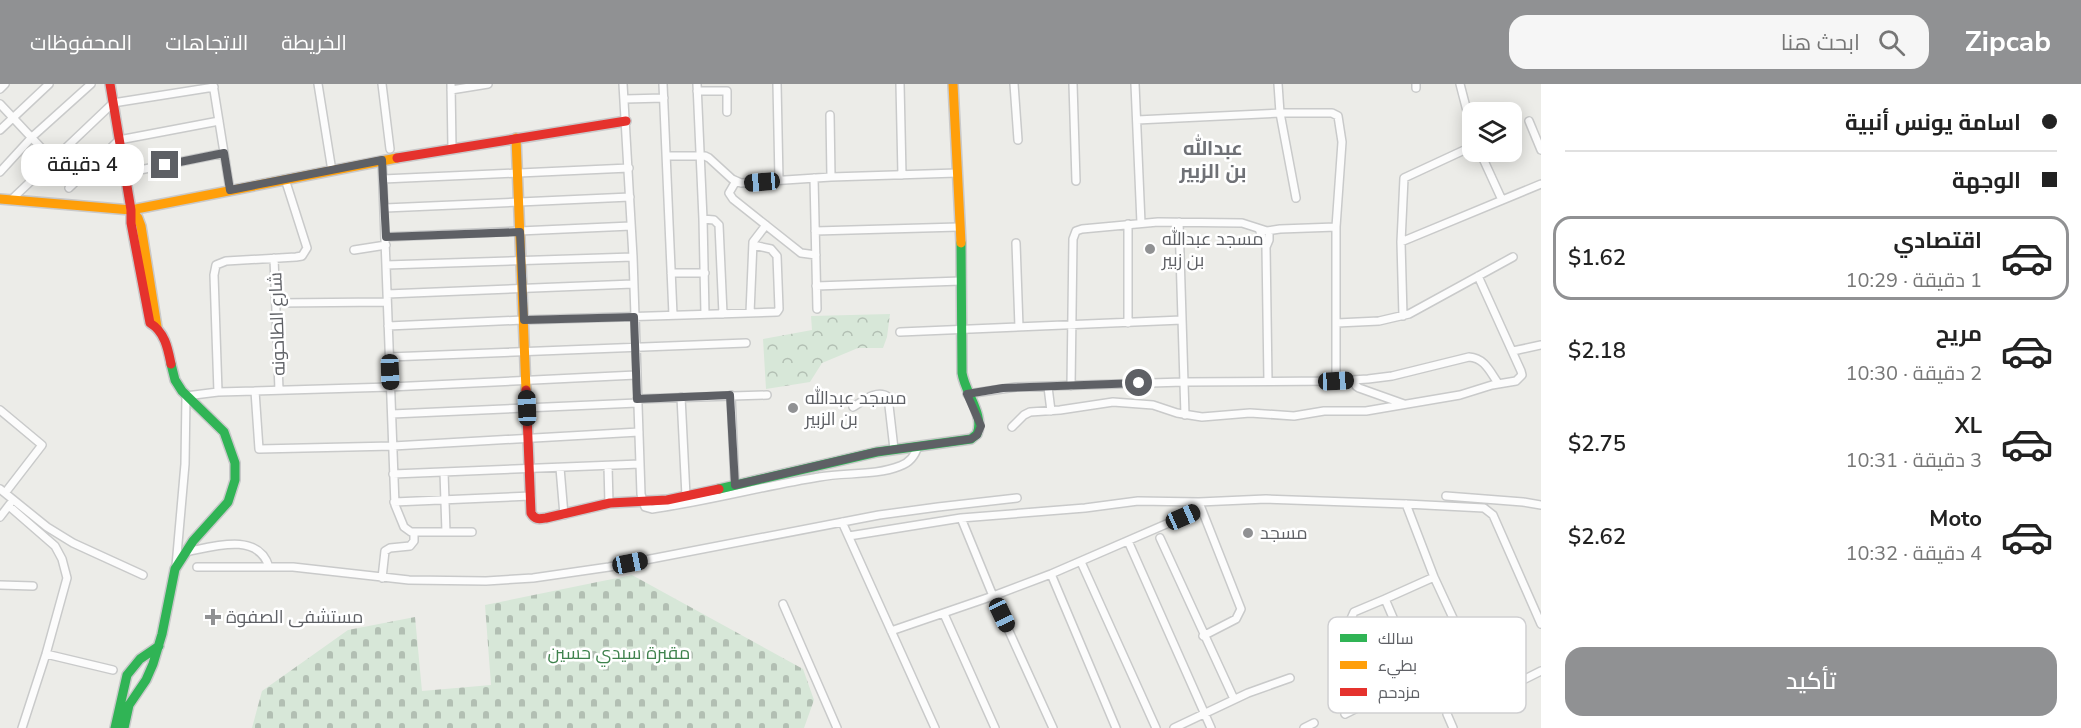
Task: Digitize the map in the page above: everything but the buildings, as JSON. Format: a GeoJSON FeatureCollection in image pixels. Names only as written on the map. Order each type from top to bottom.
{"type":"FeatureCollection","features":[{"type":"Feature","properties":{"kind":"street"},"geometry":{"type":"LineString","coordinates":[[0,89],[5,84]]}},
{"type":"Feature","properties":{"kind":"street"},"geometry":{"type":"LineString","coordinates":[[0,130],[49,84]]}},
{"type":"Feature","properties":{"kind":"street"},"geometry":{"type":"LineString","coordinates":[[0,172],[33,137],[91,84]]}},
{"type":"Feature","properties":{"kind":"street"},"geometry":{"type":"LineString","coordinates":[[110,84],[131,210],[141,226],[154,325],[166,342],[175,380],[186,396],[224,432],[233,456],[236,473],[234,488],[228,502],[193,541],[175,569]]}},
{"type":"Feature","properties":{"kind":"street"},"geometry":{"type":"LineString","coordinates":[[318,84],[332,171]]}},
{"type":"Feature","properties":{"kind":"street"},"geometry":{"type":"LineString","coordinates":[[382,84],[390,149]]}},
{"type":"Feature","properties":{"kind":"street"},"geometry":{"type":"LineString","coordinates":[[452,148],[451,87],[488,84]]}},
{"type":"Feature","properties":{"kind":"street"},"geometry":{"type":"LineString","coordinates":[[624,84],[640,464],[643,503],[647,508],[702,501],[819,477],[884,471],[900,467],[908,462],[918,446]]}},
{"type":"Feature","properties":{"kind":"street"},"geometry":{"type":"LineString","coordinates":[[663,84],[673,315]]}},
{"type":"Feature","properties":{"kind":"street"},"geometry":{"type":"LineString","coordinates":[[777,84],[779,180]]}},
{"type":"Feature","properties":{"kind":"street"},"geometry":{"type":"LineString","coordinates":[[900,84],[902,175]]}},
{"type":"Feature","properties":{"kind":"street"},"geometry":{"type":"LineString","coordinates":[[516,138],[531,515],[534,518],[564,515],[609,504],[643,503],[686,496],[894,449],[971,439],[977,435],[980,423],[967,394],[963,376],[953,84]]}},
{"type":"Feature","properties":{"kind":"street"},"geometry":{"type":"LineString","coordinates":[[1014,84],[1018,140]]}},
{"type":"Feature","properties":{"kind":"street"},"geometry":{"type":"LineString","coordinates":[[1073,84],[1076,181]]}},
{"type":"Feature","properties":{"kind":"street"},"geometry":{"type":"LineString","coordinates":[[1135,84],[1141,223]]}},
{"type":"Feature","properties":{"kind":"street"},"geometry":{"type":"LineString","coordinates":[[1278,84],[1280,113],[1296,198]]}},
{"type":"Feature","properties":{"kind":"street"},"geometry":{"type":"LineString","coordinates":[[1460,84],[1465,102]]}},
{"type":"Feature","properties":{"kind":"street"},"geometry":{"type":"LineString","coordinates":[[11,200],[113,102],[213,86],[230,190]]}},
{"type":"Feature","properties":{"kind":"street"},"geometry":{"type":"LineString","coordinates":[[705,314],[697,87],[727,87],[727,112]]}},
{"type":"Feature","properties":{"kind":"street"},"geometry":{"type":"LineString","coordinates":[[625,99],[664,98]]}},
{"type":"Feature","properties":{"kind":"street"},"geometry":{"type":"LineString","coordinates":[[0,104],[33,137],[71,185],[119,140],[219,121]]}},
{"type":"Feature","properties":{"kind":"street"},"geometry":{"type":"LineString","coordinates":[[1137,120],[1280,113],[1332,113],[1339,119],[1342,153],[1336,227],[1336,381]]}},
{"type":"Feature","properties":{"kind":"street"},"geometry":{"type":"LineString","coordinates":[[830,115],[831,177]]}},
{"type":"Feature","properties":{"kind":"street"},"geometry":{"type":"LineString","coordinates":[[0,199],[131,210],[382,160],[626,121]]}},
{"type":"Feature","properties":{"kind":"street"},"geometry":{"type":"LineString","coordinates":[[1529,121],[1541,150]]}},
{"type":"Feature","properties":{"kind":"street"},"geometry":{"type":"LineString","coordinates":[[1403,316],[1401,242],[1404,178],[1462,151]]}},
{"type":"Feature","properties":{"kind":"street"},"geometry":{"type":"LineString","coordinates":[[125,173],[224,153]]}},
{"type":"Feature","properties":{"kind":"street"},"geometry":{"type":"LineString","coordinates":[[667,156],[700,155],[710,158],[736,181],[746,183],[831,177],[957,173]]}},
{"type":"Feature","properties":{"kind":"street"},"geometry":{"type":"LineString","coordinates":[[382,160],[394,502],[404,527],[408,531],[414,533],[472,532]]}},
{"type":"Feature","properties":{"kind":"street"},"geometry":{"type":"LineString","coordinates":[[1485,162],[1502,200]]}},
{"type":"Feature","properties":{"kind":"street"},"geometry":{"type":"LineString","coordinates":[[383,179],[629,168]]}},
{"type":"Feature","properties":{"kind":"street"},"geometry":{"type":"LineString","coordinates":[[814,178],[817,309]]}},
{"type":"Feature","properties":{"kind":"street"},"geometry":{"type":"LineString","coordinates":[[218,392],[214,270],[220,262],[302,256],[307,249],[285,179]]}},
{"type":"Feature","properties":{"kind":"street"},"geometry":{"type":"LineString","coordinates":[[736,181],[730,190],[730,196],[801,253],[816,255]]}},
{"type":"Feature","properties":{"kind":"street"},"geometry":{"type":"LineString","coordinates":[[1401,242],[1541,184]]}},
{"type":"Feature","properties":{"kind":"street"},"geometry":{"type":"LineString","coordinates":[[385,208],[630,197]]}},
{"type":"Feature","properties":{"kind":"street"},"geometry":{"type":"LineString","coordinates":[[703,219],[714,220],[719,225],[723,314]]}},
{"type":"Feature","properties":{"kind":"street"},"geometry":{"type":"LineString","coordinates":[[1071,386],[1074,235],[1082,229],[1179,222],[1242,223],[1269,231],[1336,227]]}},
{"type":"Feature","properties":{"kind":"street"},"geometry":{"type":"LineString","coordinates":[[1179,222],[1185,415]]}},
{"type":"Feature","properties":{"kind":"street"},"geometry":{"type":"LineString","coordinates":[[1128,224],[1128,323]]}},
{"type":"Feature","properties":{"kind":"street"},"geometry":{"type":"LineString","coordinates":[[750,313],[754,238],[766,225]]}},
{"type":"Feature","properties":{"kind":"street"},"geometry":{"type":"LineString","coordinates":[[354,250],[386,241],[631,226]]}},
{"type":"Feature","properties":{"kind":"street"},"geometry":{"type":"LineString","coordinates":[[815,231],[959,227]]}},
{"type":"Feature","properties":{"kind":"street"},"geometry":{"type":"LineString","coordinates":[[1259,229],[1266,247],[1268,381]]}},
{"type":"Feature","properties":{"kind":"street"},"geometry":{"type":"LineString","coordinates":[[1266,247],[1269,231]]}},
{"type":"Feature","properties":{"kind":"street"},"geometry":{"type":"LineString","coordinates":[[1016,243],[1019,327]]}},
{"type":"Feature","properties":{"kind":"street"},"geometry":{"type":"LineString","coordinates":[[388,326],[776,313],[779,309],[777,256],[771,249],[753,245]]}},
{"type":"Feature","properties":{"kind":"street"},"geometry":{"type":"LineString","coordinates":[[386,265],[633,256]]}},
{"type":"Feature","properties":{"kind":"street"},"geometry":{"type":"LineString","coordinates":[[1337,322],[1379,321],[1403,316],[1513,257]]}},
{"type":"Feature","properties":{"kind":"street","name":"شارع الطاحونه"},"geometry":{"type":"LineString","coordinates":[[274,258],[279,390]]}},
{"type":"Feature","properties":{"kind":"street"},"geometry":{"type":"LineString","coordinates":[[671,273],[705,273]]}},
{"type":"Feature","properties":{"kind":"street"},"geometry":{"type":"LineString","coordinates":[[1012,427],[1027,413],[1101,403],[1125,402],[1153,405],[1185,415],[1202,417],[1250,413],[1294,416],[1323,411],[1366,411],[1460,395],[1498,383],[1516,381],[1522,375],[1478,276]]}},
{"type":"Feature","properties":{"kind":"street"},"geometry":{"type":"LineString","coordinates":[[816,286],[961,281]]}},
{"type":"Feature","properties":{"kind":"street"},"geometry":{"type":"LineString","coordinates":[[276,303],[633,284]]}},
{"type":"Feature","properties":{"kind":"street"},"geometry":{"type":"LineString","coordinates":[[900,332],[1182,320]]}},
{"type":"Feature","properties":{"kind":"street"},"geometry":{"type":"LineString","coordinates":[[389,357],[746,343]]}},
{"type":"Feature","properties":{"kind":"street"},"geometry":{"type":"LineString","coordinates":[[1513,351],[1541,345]]}},
{"type":"Feature","properties":{"kind":"street"},"geometry":{"type":"LineString","coordinates":[[967,394],[1003,388],[1184,382],[1355,380],[1392,376],[1473,357],[1484,363],[1498,383]]}},
{"type":"Feature","properties":{"kind":"street"},"geometry":{"type":"LineString","coordinates":[[186,396],[218,392],[390,387],[636,375]]}},
{"type":"Feature","properties":{"kind":"street"},"geometry":{"type":"LineString","coordinates":[[1355,380],[1359,388],[1404,404]]}},
{"type":"Feature","properties":{"kind":"street"},"geometry":{"type":"LineString","coordinates":[[1048,387],[1051,411]]}},
{"type":"Feature","properties":{"kind":"street"},"geometry":{"type":"LineString","coordinates":[[255,391],[259,449],[393,446],[639,432]]}},
{"type":"Feature","properties":{"kind":"street"},"geometry":{"type":"LineString","coordinates":[[853,407],[878,393],[883,393],[888,397],[894,449]]}},
{"type":"Feature","properties":{"kind":"street"},"geometry":{"type":"LineString","coordinates":[[392,414],[767,394]]}},
{"type":"Feature","properties":{"kind":"street"},"geometry":{"type":"LineString","coordinates":[[730,395],[735,485]]}},
{"type":"Feature","properties":{"kind":"street"},"geometry":{"type":"LineString","coordinates":[[124,728],[129,705],[149,675],[159,646],[175,569],[185,464],[186,396]]}},
{"type":"Feature","properties":{"kind":"street"},"geometry":{"type":"LineString","coordinates":[[681,397],[686,496]]}},
{"type":"Feature","properties":{"kind":"street"},"geometry":{"type":"LineString","coordinates":[[0,410],[42,445],[3,491],[11,503],[55,546],[65,567],[67,578],[22,728]]}},
{"type":"Feature","properties":{"kind":"street"},"geometry":{"type":"LineString","coordinates":[[393,474],[640,464]]}},
{"type":"Feature","properties":{"kind":"street"},"geometry":{"type":"LineString","coordinates":[[608,466],[609,504]]}},
{"type":"Feature","properties":{"kind":"street"},"geometry":{"type":"LineString","coordinates":[[560,468],[564,515]]}},
{"type":"Feature","properties":{"kind":"street"},"geometry":{"type":"LineString","coordinates":[[444,472],[446,532]]}},
{"type":"Feature","properties":{"kind":"street"},"geometry":{"type":"LineString","coordinates":[[394,502],[531,496]]}},
{"type":"Feature","properties":{"kind":"street"},"geometry":{"type":"LineString","coordinates":[[1446,496],[1541,505]]}},
{"type":"Feature","properties":{"kind":"street"},"geometry":{"type":"LineString","coordinates":[[197,567],[269,567],[382,578],[486,581],[557,576],[842,522],[938,507],[1017,498]]}},
{"type":"Feature","properties":{"kind":"street"},"geometry":{"type":"LineString","coordinates":[[849,536],[944,520],[1138,501],[1200,506],[1256,499],[1484,508],[1492,513],[1541,624]]}},
{"type":"Feature","properties":{"kind":"street"},"geometry":{"type":"LineString","coordinates":[[0,517],[11,503]]}},
{"type":"Feature","properties":{"kind":"street"},"geometry":{"type":"LineString","coordinates":[[11,503],[73,543],[143,575]]}},
{"type":"Feature","properties":{"kind":"street"},"geometry":{"type":"LineString","coordinates":[[1406,504],[1434,577],[1453,617]]}},
{"type":"Feature","properties":{"kind":"street"},"geometry":{"type":"LineString","coordinates":[[891,631],[944,614],[1081,562],[1200,506]]}},
{"type":"Feature","properties":{"kind":"street"},"geometry":{"type":"LineString","coordinates":[[1200,506],[1241,609],[1240,615],[1234,621],[1203,636]]}},
{"type":"Feature","properties":{"kind":"street"},"geometry":{"type":"LineString","coordinates":[[938,507],[944,520]]}},
{"type":"Feature","properties":{"kind":"street"},"geometry":{"type":"LineString","coordinates":[[961,518],[993,596],[1053,728]]}},
{"type":"Feature","properties":{"kind":"street"},"geometry":{"type":"LineString","coordinates":[[842,522],[935,728]]}},
{"type":"Feature","properties":{"kind":"street"},"geometry":{"type":"LineString","coordinates":[[382,578],[386,550],[410,546],[414,541],[414,533]]}},
{"type":"Feature","properties":{"kind":"street"},"geometry":{"type":"LineString","coordinates":[[1160,538],[1203,636],[1234,699]]}},
{"type":"Feature","properties":{"kind":"street"},"geometry":{"type":"LineString","coordinates":[[1128,541],[1211,728]]}},
{"type":"Feature","properties":{"kind":"street"},"geometry":{"type":"LineString","coordinates":[[186,552],[226,544],[241,545],[252,547],[260,552],[269,567]]}},
{"type":"Feature","properties":{"kind":"street"},"geometry":{"type":"LineString","coordinates":[[1081,562],[1156,728]]}},
{"type":"Feature","properties":{"kind":"street"},"geometry":{"type":"LineString","coordinates":[[1051,574],[1116,728]]}},
{"type":"Feature","properties":{"kind":"street"},"geometry":{"type":"LineString","coordinates":[[1351,617],[1354,612],[1434,577]]}},
{"type":"Feature","properties":{"kind":"street"},"geometry":{"type":"LineString","coordinates":[[0,585],[33,586]]}},
{"type":"Feature","properties":{"kind":"street"},"geometry":{"type":"LineString","coordinates":[[1386,599],[1393,617]]}},
{"type":"Feature","properties":{"kind":"street"},"geometry":{"type":"LineString","coordinates":[[783,604],[837,728]]}},
{"type":"Feature","properties":{"kind":"street"},"geometry":{"type":"LineString","coordinates":[[944,614],[995,728]]}},
{"type":"Feature","properties":{"kind":"street"},"geometry":{"type":"LineString","coordinates":[[115,728],[119,706],[132,667],[159,646]]}},
{"type":"Feature","properties":{"kind":"street"},"geometry":{"type":"LineString","coordinates":[[46,654],[112,670]]}},
{"type":"Feature","properties":{"kind":"street"},"geometry":{"type":"LineString","coordinates":[[1526,678],[1541,671]]}},
{"type":"Feature","properties":{"kind":"street"},"geometry":{"type":"LineString","coordinates":[[1174,728],[1234,699],[1290,678]]}},
{"type":"Feature","properties":{"kind":"street"},"geometry":{"type":"LineString","coordinates":[[119,706],[129,705]]}},
{"type":"Feature","properties":{"kind":"street"},"geometry":{"type":"LineString","coordinates":[[1447,714],[1453,728]]}},
{"type":"Feature","properties":{"kind":"street"},"geometry":{"type":"LineString","coordinates":[[1304,728],[1314,723]]}},
{"type":"Feature","properties":{"kind":"green space"},"geometry":{"type":"Polygon","coordinates":[[[890,314],[883,348],[858,348],[822,363],[810,382],[766,389],[763,339],[812,330],[811,316],[890,314]]]}},
{"type":"Feature","properties":{"kind":"green space","name":"مقبرة سيدي حسين"},"geometry":{"type":"Polygon","coordinates":[[[632,575],[803,669],[814,700],[804,728],[252,728],[262,691],[348,630],[415,617],[422,691],[491,685],[485,605],[632,575]]]}},
{"type":"Feature","properties":{"kind":"traffic: fast"},"geometry":{"type":"LineString","coordinates":[[719,489],[877,452],[971,439],[977,434],[979,427],[977,412],[962,373],[961,243]]}},
{"type":"Feature","properties":{"kind":"traffic: fast"},"geometry":{"type":"LineString","coordinates":[[124,728],[129,705],[146,680],[153,664],[162,634],[175,569],[193,541],[228,502],[235,480],[235,463],[224,432],[182,391],[175,380],[171,364]]}},
{"type":"Feature","properties":{"kind":"traffic: fast"},"geometry":{"type":"LineString","coordinates":[[115,728],[127,675],[140,659],[159,646]]}},
{"type":"Feature","properties":{"kind":"traffic: slow"},"geometry":{"type":"LineString","coordinates":[[953,84],[961,243]]}},
{"type":"Feature","properties":{"kind":"traffic: slow"},"geometry":{"type":"LineString","coordinates":[[516,138],[526,390]]}},
{"type":"Feature","properties":{"kind":"traffic: slow"},"geometry":{"type":"LineString","coordinates":[[0,199],[131,210],[397,158]]}},
{"type":"Feature","properties":{"kind":"traffic: slow"},"geometry":{"type":"LineString","coordinates":[[131,210],[141,226],[157,327]]}},
{"type":"Feature","properties":{"kind":"traffic: jam"},"geometry":{"type":"LineString","coordinates":[[110,84],[131,210],[131,223],[150,323],[162,336],[171,364]]}},
{"type":"Feature","properties":{"kind":"traffic: jam"},"geometry":{"type":"LineString","coordinates":[[397,158],[626,121]]}},
{"type":"Feature","properties":{"kind":"traffic: jam"},"geometry":{"type":"LineString","coordinates":[[526,390],[531,513],[536,518],[546,518],[610,503],[667,500],[719,489]]}},
{"type":"Feature","properties":{"kind":"place","name":"مسجد عبدالله بن زبير"},"geometry":{"type":"Point","coordinates":[1150,249]}},
{"type":"Feature","properties":{"kind":"place","name":"مسجد عبدالله بن الزبير"},"geometry":{"type":"Point","coordinates":[793,408]}},
{"type":"Feature","properties":{"kind":"place","name":"مسجد"},"geometry":{"type":"Point","coordinates":[1248,533]}},
{"type":"Feature","properties":{"kind":"place","name":"مستشفى الصفوة"},"geometry":{"type":"Point","coordinates":[213,617]}},
{"type":"Feature","properties":{"kind":"district","name":"عبدالله بن الزبير"},"geometry":{"type":"Point","coordinates":[1213,160]}},
{"type":"Feature","properties":{"kind":"route"},"geometry":{"type":"LineString","coordinates":[[165,165],[224,153],[230,190],[382,160],[386,237],[520,232],[524,320],[634,317],[637,399],[730,395],[735,485],[876,452],[971,439],[979,433],[981,426],[967,394],[1003,388],[1139,383]]}}]}
